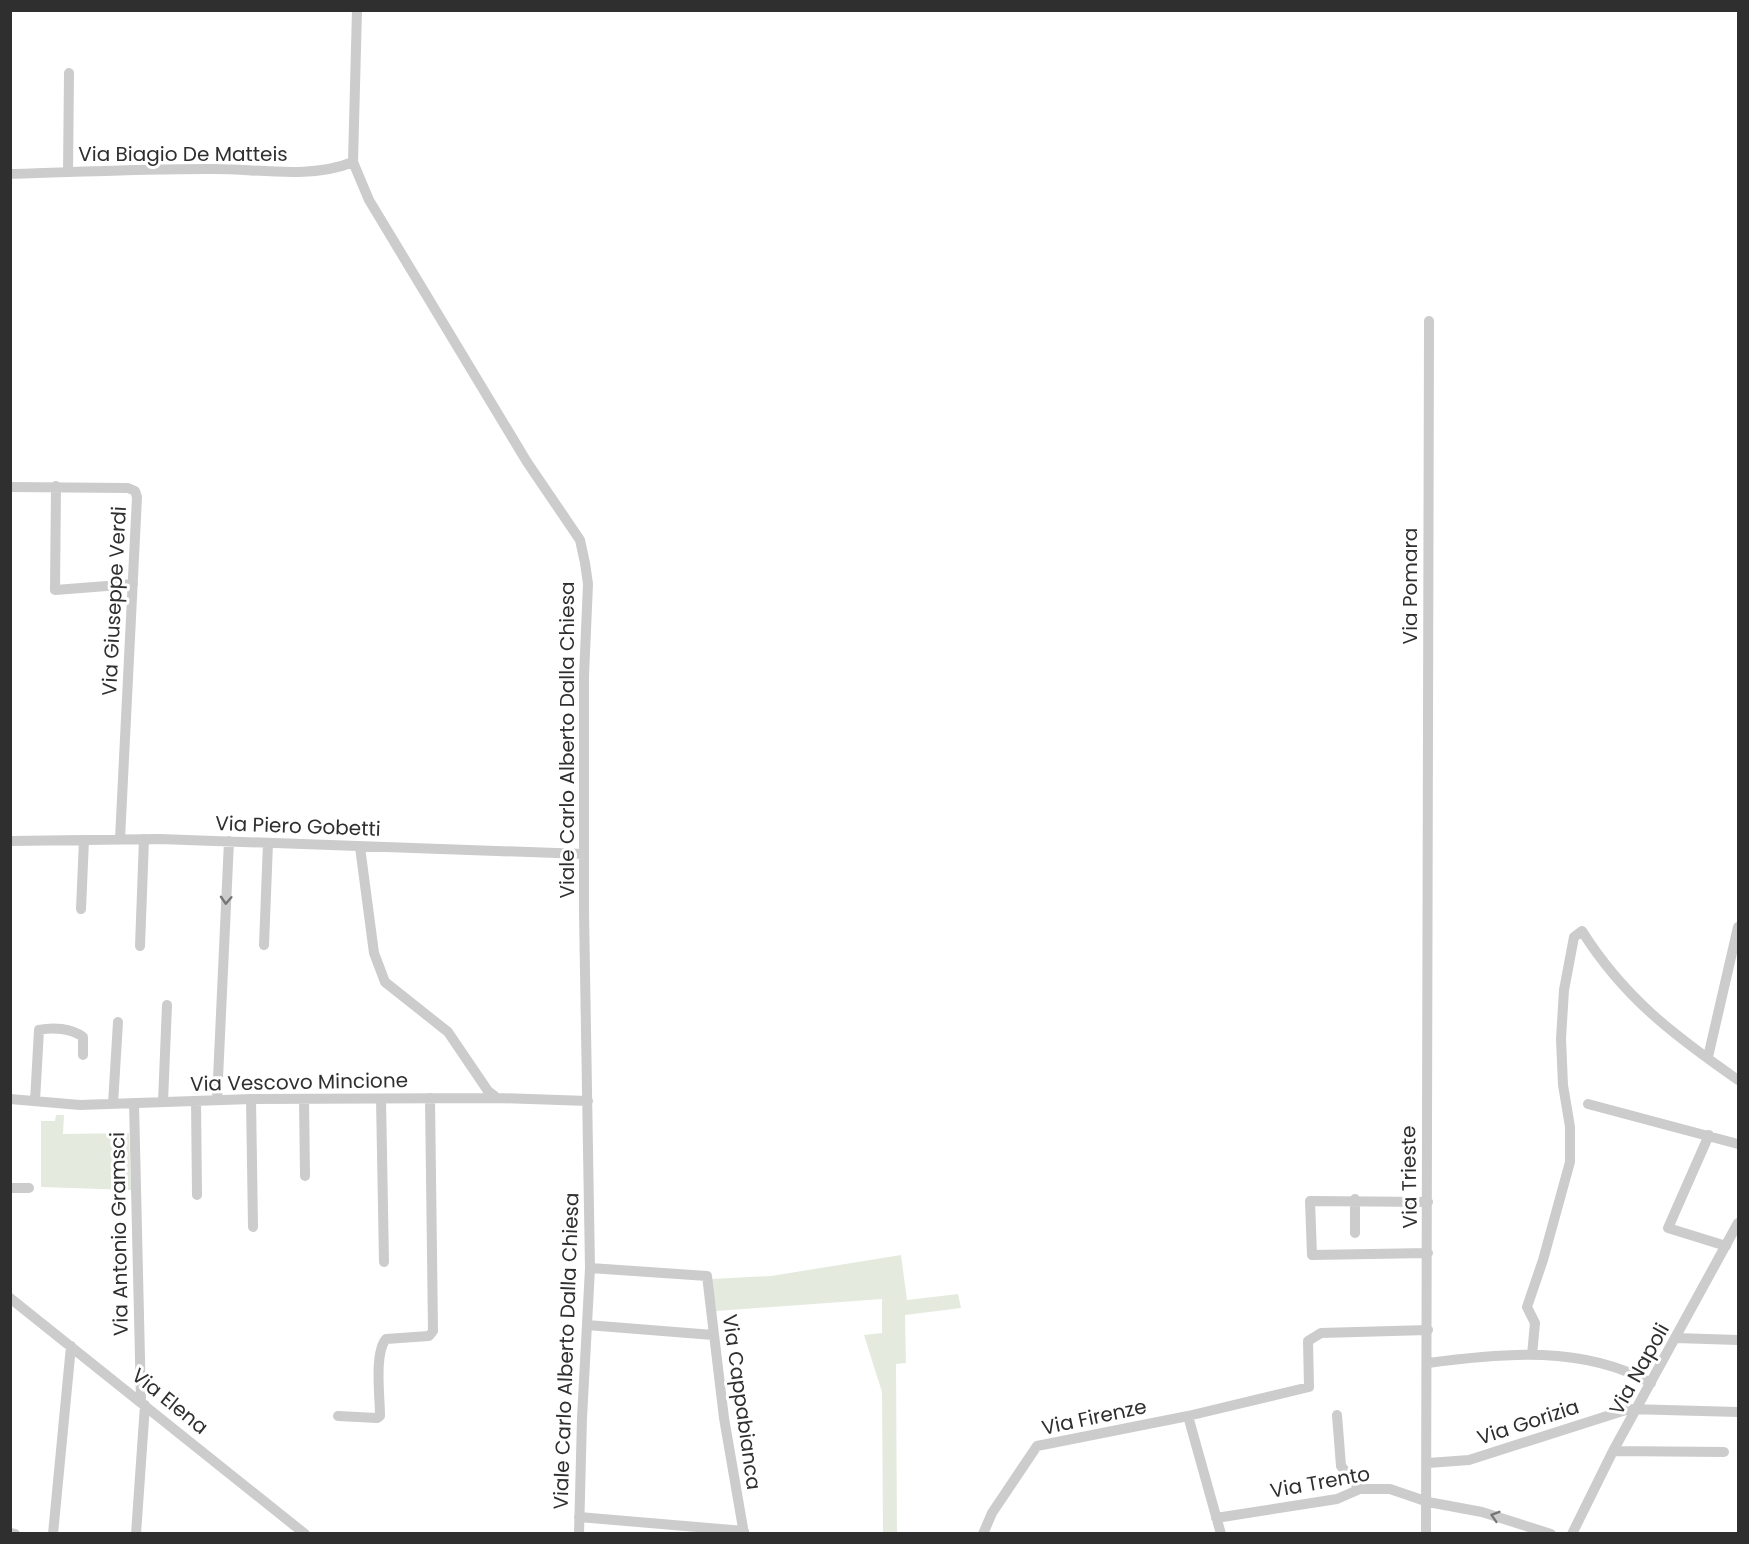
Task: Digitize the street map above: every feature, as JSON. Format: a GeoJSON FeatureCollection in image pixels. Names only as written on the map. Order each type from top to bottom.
{"type":"FeatureCollection","features":[{"type":"Feature","properties":{"kind":"street","name":"Viale Carlo Alberto Dalla Chiesa"},"geometry":{"type":"LineString","coordinates":[[357,10],[353,162],[369,200],[527,462],[580,540],[588,584],[584,676],[584,854],[590,1268],[579,1533]]}},
{"type":"Feature","properties":{"kind":"street"},"geometry":{"type":"LineString","coordinates":[[68,172],[69,73]]}},
{"type":"Feature","properties":{"kind":"street","name":"Via Biagio De Matteis"},"geometry":{"type":"LineString","coordinates":[[10,174],[192,169],[309,172],[336,168],[353,162]]}},
{"type":"Feature","properties":{"kind":"street","name":"Via Pomara"},"geometry":{"type":"LineString","coordinates":[[1427,851],[1429,321]]}},
{"type":"Feature","properties":{"kind":"street"},"geometry":{"type":"LineString","coordinates":[[56,486],[55,590],[133,584]]}},
{"type":"Feature","properties":{"kind":"street","name":"Via Giuseppe Verdi"},"geometry":{"type":"LineString","coordinates":[[10,487],[128,488],[135,491],[137,497],[120,839]]}},
{"type":"Feature","properties":{"kind":"street"},"geometry":{"type":"LineString","coordinates":[[140,946],[144,839]]}},
{"type":"Feature","properties":{"kind":"street","name":"Via Piero Gobetti"},"geometry":{"type":"LineString","coordinates":[[10,840],[229,841],[584,854]]}},
{"type":"Feature","properties":{"kind":"street"},"geometry":{"type":"LineString","coordinates":[[81,909],[84,840]]}},
{"type":"Feature","properties":{"kind":"street"},"geometry":{"type":"LineString","coordinates":[[217,1100],[229,841]]}},
{"type":"Feature","properties":{"kind":"street"},"geometry":{"type":"LineString","coordinates":[[264,945],[268,843]]}},
{"type":"Feature","properties":{"kind":"street"},"geometry":{"type":"LineString","coordinates":[[360,847],[374,953],[385,982],[447,1032],[488,1091],[497,1098]]}},
{"type":"Feature","properties":{"kind":"street","name":"Via Trieste"},"geometry":{"type":"LineString","coordinates":[[1426,1533],[1428,1502],[1427,851]]}},
{"type":"Feature","properties":{"kind":"street"},"geometry":{"type":"LineString","coordinates":[[1708,1058],[1738,927]]}},
{"type":"Feature","properties":{"kind":"street"},"geometry":{"type":"LineString","coordinates":[[1532,1354],[1535,1323],[1527,1306],[1543,1260],[1570,1162],[1570,1127],[1563,1086],[1561,1040],[1564,990],[1574,937],[1582,931],[1599,957],[1629,994],[1684,1042],[1738,1080]]}},
{"type":"Feature","properties":{"kind":"street"},"geometry":{"type":"LineString","coordinates":[[163,1102],[167,1005]]}},
{"type":"Feature","properties":{"kind":"street"},"geometry":{"type":"LineString","coordinates":[[112,1104],[118,1022]]}},
{"type":"Feature","properties":{"kind":"street"},"geometry":{"type":"LineString","coordinates":[[35,1101],[39,1030],[70,1030],[77,1033],[83,1037],[83,1055]]}},
{"type":"Feature","properties":{"kind":"street"},"geometry":{"type":"LineString","coordinates":[[338,1416],[377,1418],[380,1416],[379,1357],[382,1344],[386,1339],[429,1336],[433,1331],[430,1098]]}},
{"type":"Feature","properties":{"kind":"street","name":"Via Vescovo Mincione"},"geometry":{"type":"LineString","coordinates":[[10,1099],[112,1104],[251,1099],[497,1098],[588,1101]]}},
{"type":"Feature","properties":{"kind":"street"},"geometry":{"type":"LineString","coordinates":[[251,1099],[253,1227]]}},
{"type":"Feature","properties":{"kind":"street"},"geometry":{"type":"LineString","coordinates":[[304,1099],[305,1176]]}},
{"type":"Feature","properties":{"kind":"street"},"geometry":{"type":"LineString","coordinates":[[381,1100],[384,1262]]}},
{"type":"Feature","properties":{"kind":"street"},"geometry":{"type":"LineString","coordinates":[[196,1101],[197,1196]]}},
{"type":"Feature","properties":{"kind":"street","name":"Via Antonio Gramsci"},"geometry":{"type":"LineString","coordinates":[[134,1103],[143,1403],[136,1533]]}},
{"type":"Feature","properties":{"kind":"street"},"geometry":{"type":"LineString","coordinates":[[1588,1104],[1738,1144]]}},
{"type":"Feature","properties":{"kind":"street"},"geometry":{"type":"LineString","coordinates":[[1709,1136],[1668,1228],[1726,1246]]}},
{"type":"Feature","properties":{"kind":"street"},"geometry":{"type":"LineString","coordinates":[[10,1188],[28,1188]]}},
{"type":"Feature","properties":{"kind":"street"},"geometry":{"type":"LineString","coordinates":[[1428,1202],[1355,1199],[1310,1201],[1312,1255],[1428,1253]]}},
{"type":"Feature","properties":{"kind":"street"},"geometry":{"type":"LineString","coordinates":[[1355,1199],[1355,1233]]}},
{"type":"Feature","properties":{"kind":"street","name":"Via Napoli"},"geometry":{"type":"LineString","coordinates":[[1572,1533],[1613,1451],[1738,1223]]}},
{"type":"Feature","properties":{"kind":"street","name":"Via Cappabianca"},"geometry":{"type":"LineString","coordinates":[[590,1268],[706,1276],[744,1532]]}},
{"type":"Feature","properties":{"kind":"street","name":"Via Elena"},"geometry":{"type":"LineString","coordinates":[[10,1298],[305,1533]]}},
{"type":"Feature","properties":{"kind":"street"},"geometry":{"type":"LineString","coordinates":[[586,1324],[713,1335]]}},
{"type":"Feature","properties":{"kind":"street","name":"Via Firenze"},"geometry":{"type":"LineString","coordinates":[[983,1533],[992,1513],[1038,1446],[1188,1416],[1309,1387],[1308,1341],[1321,1333],[1428,1330]]}},
{"type":"Feature","properties":{"kind":"street"},"geometry":{"type":"LineString","coordinates":[[1676,1338],[1738,1340]]}},
{"type":"Feature","properties":{"kind":"street"},"geometry":{"type":"LineString","coordinates":[[53,1533],[71,1346]]}},
{"type":"Feature","properties":{"kind":"street"},"geometry":{"type":"LineString","coordinates":[[1428,1363],[1474,1357],[1532,1354],[1584,1358],[1611,1366],[1651,1383]]}},
{"type":"Feature","properties":{"kind":"street","name":"Via Gorizia"},"geometry":{"type":"LineString","coordinates":[[1428,1463],[1469,1460],[1629,1408],[1636,1411],[1738,1412]]}},
{"type":"Feature","properties":{"kind":"street"},"geometry":{"type":"LineString","coordinates":[[1336,1415],[1341,1466],[1360,1489]]}},
{"type":"Feature","properties":{"kind":"street"},"geometry":{"type":"LineString","coordinates":[[1188,1416],[1221,1533]]}},
{"type":"Feature","properties":{"kind":"street"},"geometry":{"type":"LineString","coordinates":[[1613,1451],[1724,1452]]}},
{"type":"Feature","properties":{"kind":"street","name":"Via Trento"},"geometry":{"type":"LineString","coordinates":[[1216,1518],[1337,1499],[1360,1489],[1390,1489],[1428,1502],[1482,1512],[1551,1533]]}},
{"type":"Feature","properties":{"kind":"street"},"geometry":{"type":"LineString","coordinates":[[579,1517],[744,1532]]}},
{"type":"Feature","properties":{"kind":"shaded area"},"geometry":{"type":"Polygon","coordinates":[[[56,1115],[64,1115],[63,1134],[129,1133],[131,1190],[41,1187],[41,1121],[55,1121],[56,1115]]]}},
{"type":"Feature","properties":{"kind":"shaded area"},"geometry":{"type":"Polygon","coordinates":[[[901,1255],[907,1300],[958,1294],[961,1308],[905,1315],[906,1363],[896,1364],[897,1533],[883,1533],[882,1392],[864,1335],[882,1333],[882,1299],[716,1311],[711,1279],[771,1276],[901,1255]]]}}]}
